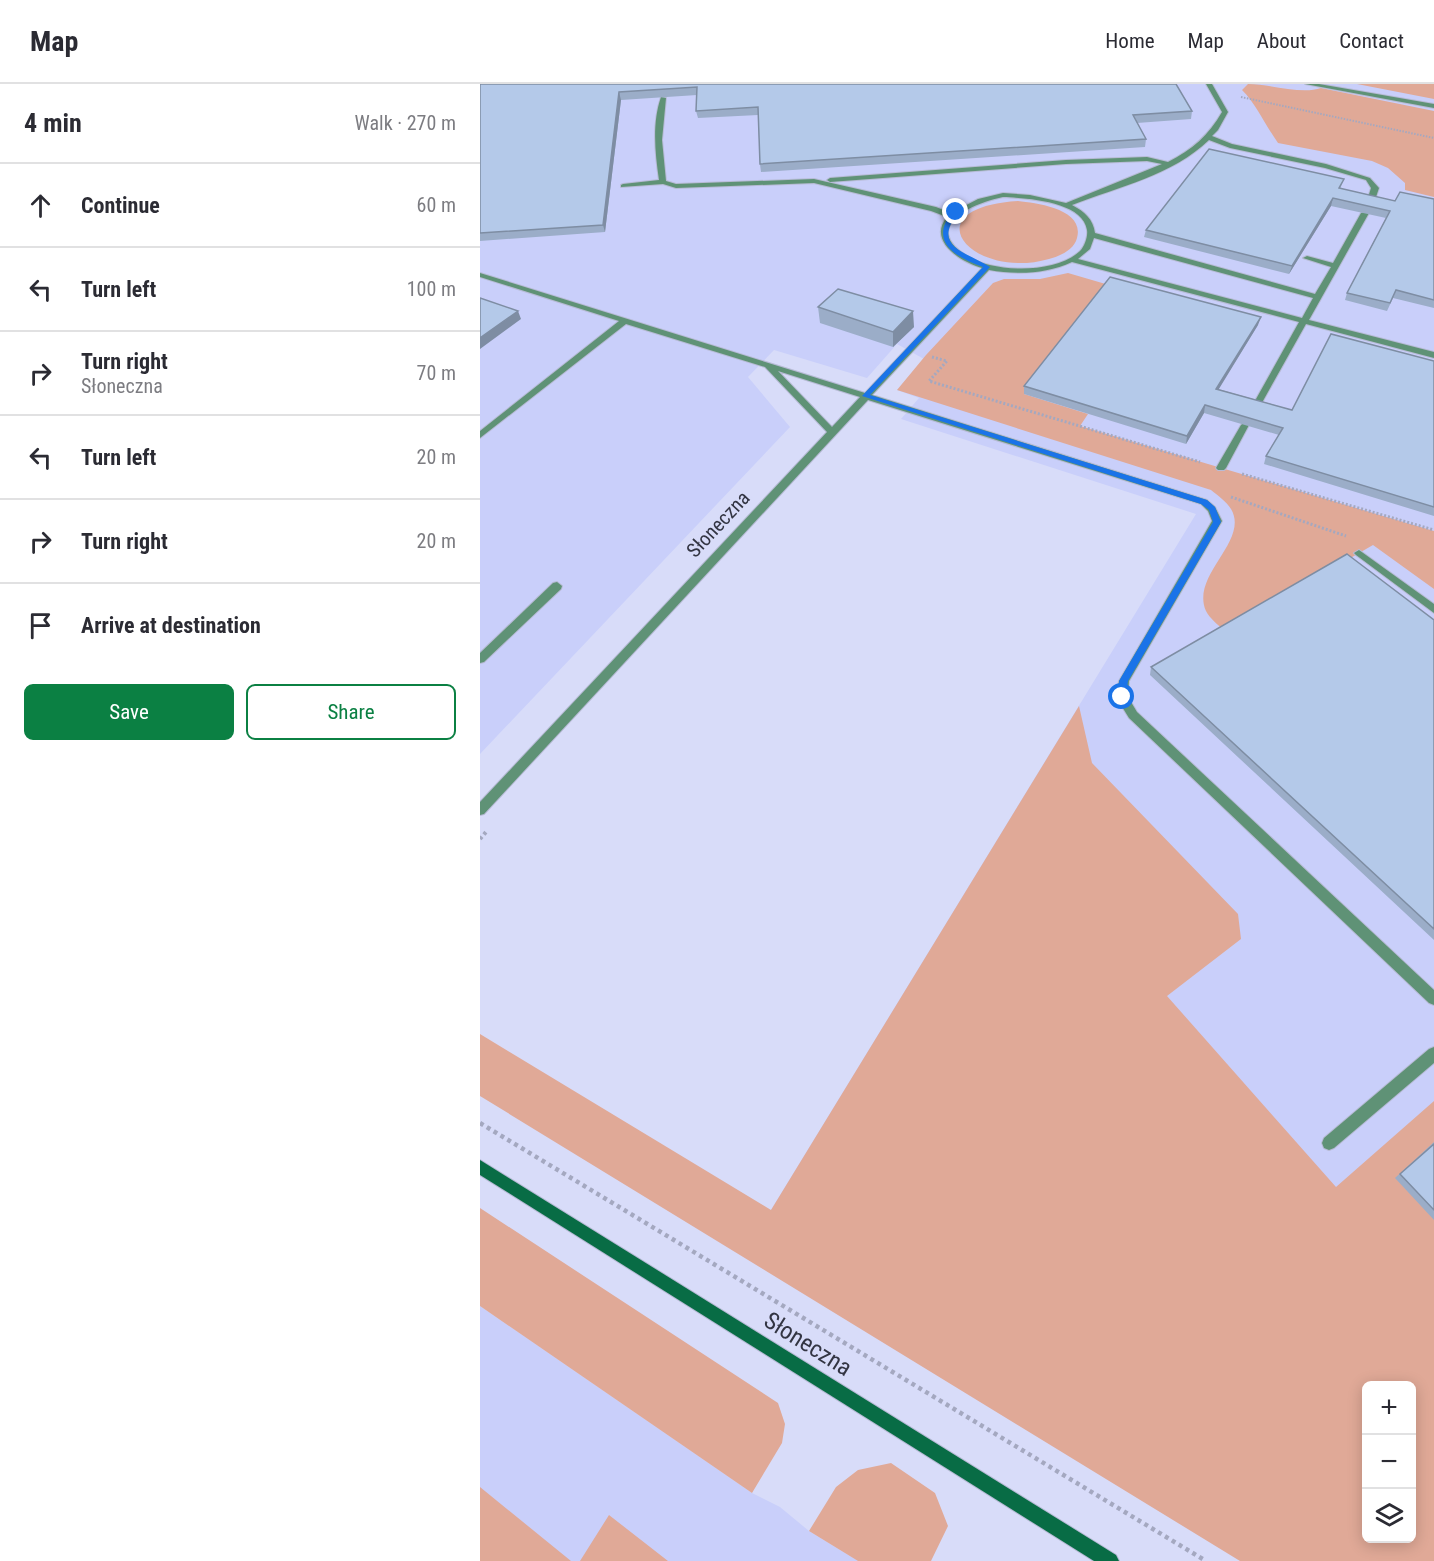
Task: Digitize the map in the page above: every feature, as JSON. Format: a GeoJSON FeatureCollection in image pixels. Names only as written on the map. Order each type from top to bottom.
{"type":"FeatureCollection","features":[{"type":"Feature","properties":{"kind":"street","name":"Słoneczna"},"geometry":{"type":"LineString","coordinates":[[480,1167],[1110,1561]]}},
{"type":"Feature","properties":{"kind":"lane"},"geometry":{"type":"LineString","coordinates":[[1308,84],[1434,106]]}},
{"type":"Feature","properties":{"kind":"lane"},"geometry":{"type":"LineString","coordinates":[[1067,205],[1170,164],[1208,137],[1222,121],[1225,112],[1210,86]]}},
{"type":"Feature","properties":{"kind":"lane"},"geometry":{"type":"LineString","coordinates":[[663,98],[658,140],[663,182]]}},
{"type":"Feature","properties":{"kind":"lane"},"geometry":{"type":"LineString","coordinates":[[1208,137],[1230,146],[1326,166],[1368,179],[1375,188],[1370,204]]}},
{"type":"Feature","properties":{"kind":"lane"},"geometry":{"type":"LineString","coordinates":[[622,186],[663,182],[676,186],[814,181],[1066,162],[1147,159],[1170,164]]}},
{"type":"Feature","properties":{"kind":"lane"},"geometry":{"type":"LineString","coordinates":[[814,181],[933,208],[952,216]]}},
{"type":"Feature","properties":{"kind":"lane"},"geometry":{"type":"LineString","coordinates":[[1093,235],[1086,249],[1072,260],[1058,266],[1032,270],[1005,270],[987,267],[963,256],[947,242],[945,231],[952,216],[968,204],[1003,195],[1042,197],[1067,205],[1085,218],[1093,235],[1318,297]]}},
{"type":"Feature","properties":{"kind":"lane"},"geometry":{"type":"LineString","coordinates":[[1255,408],[1365,213]]}},
{"type":"Feature","properties":{"kind":"lane"},"geometry":{"type":"LineString","coordinates":[[1306,258],[1335,266]]}},
{"type":"Feature","properties":{"kind":"lane"},"geometry":{"type":"LineString","coordinates":[[1072,260],[1434,355]]}},
{"type":"Feature","properties":{"kind":"lane","name":"Słoneczna"},"geometry":{"type":"LineString","coordinates":[[480,810],[987,267]]}},
{"type":"Feature","properties":{"kind":"lane"},"geometry":{"type":"LineString","coordinates":[[480,275],[1204,502],[1212,509],[1217,522],[1124,681],[1122,697],[1133,715],[1434,999]]}},
{"type":"Feature","properties":{"kind":"lane"},"geometry":{"type":"LineString","coordinates":[[480,435],[626,320]]}},
{"type":"Feature","properties":{"kind":"lane"},"geometry":{"type":"LineString","coordinates":[[768,366],[832,432]]}},
{"type":"Feature","properties":{"kind":"lane"},"geometry":{"type":"LineString","coordinates":[[1221,468],[1245,426]]}},
{"type":"Feature","properties":{"kind":"lane"},"geometry":{"type":"LineString","coordinates":[[1359,553],[1434,609]]}},
{"type":"Feature","properties":{"kind":"lane"},"geometry":{"type":"LineString","coordinates":[[480,659],[557,586]]}},
{"type":"Feature","properties":{"kind":"lane"},"geometry":{"type":"LineString","coordinates":[[1329,1143],[1434,1054]]}},
{"type":"Feature","properties":{"kind":"path"},"geometry":{"type":"LineString","coordinates":[[1210,86],[1253,101],[1434,138]]}},
{"type":"Feature","properties":{"kind":"path"},"geometry":{"type":"LineString","coordinates":[[926,355],[947,361],[929,381],[1434,531]]}},
{"type":"Feature","properties":{"kind":"path"},"geometry":{"type":"LineString","coordinates":[[1221,468],[1212,484],[1218,492],[1351,538]]}},
{"type":"Feature","properties":{"kind":"path"},"geometry":{"type":"LineString","coordinates":[[480,1123],[1206,1561]]}},
{"type":"Feature","properties":{"kind":"shaded area"},"geometry":{"type":"Polygon","coordinates":[[[480,84],[1434,84],[1434,1561],[1377,1561],[771,1210],[1196,514],[901,419],[919,398],[897,390],[924,359],[897,344],[867,378],[774,350],[748,377],[790,427],[480,754],[480,84]]]}},
{"type":"Feature","properties":{"kind":"shaded area"},"geometry":{"type":"Polygon","coordinates":[[[1248,84],[1295,90],[1321,88],[1434,111],[1434,197],[1405,190],[1405,183],[1388,168],[1372,161],[1278,143],[1242,90],[1248,84]]]}},
{"type":"Feature","properties":{"kind":"shaded area"},"geometry":{"type":"Polygon","coordinates":[[[1357,84],[1434,84],[1434,99],[1357,84]]]}},
{"type":"Feature","properties":{"kind":"shaded area"},"geometry":{"type":"Polygon","coordinates":[[[1018,201],[1047,206],[1067,214],[1078,228],[1073,246],[1053,258],[1021,263],[996,260],[977,252],[964,241],[960,228],[966,216],[985,206],[1018,201]]]}},
{"type":"Feature","properties":{"kind":"shaded area"},"geometry":{"type":"Polygon","coordinates":[[[1068,273],[1109,285],[1024,394],[1088,414],[1080,426],[1434,531],[1434,589],[1373,545],[1224,631],[1207,614],[1203,598],[1212,571],[1233,533],[1235,521],[1229,506],[1211,490],[897,390],[993,283],[1004,279],[1040,279],[1068,273]]]}},
{"type":"Feature","properties":{"kind":"shaded area"},"geometry":{"type":"Polygon","coordinates":[[[1079,706],[1092,763],[1238,914],[1241,939],[1167,996],[1336,1187],[1434,1101],[1434,1561],[1240,1561],[480,1096],[480,1034],[771,1210],[1079,706]]]}},
{"type":"Feature","properties":{"kind":"shaded area"},"geometry":{"type":"Polygon","coordinates":[[[480,1208],[778,1403],[785,1424],[782,1443],[752,1493],[480,1306],[480,1208]]]}},
{"type":"Feature","properties":{"kind":"shaded area"},"geometry":{"type":"Polygon","coordinates":[[[480,1306],[752,1493],[780,1507],[809,1531],[858,1561],[480,1561],[480,1306]]]}},
{"type":"Feature","properties":{"kind":"shaded area"},"geometry":{"type":"Polygon","coordinates":[[[891,1463],[935,1493],[948,1526],[931,1561],[858,1561],[809,1531],[836,1487],[858,1470],[891,1463]]]}},
{"type":"Feature","properties":{"kind":"shaded area"},"geometry":{"type":"Polygon","coordinates":[[[480,1487],[571,1561],[480,1561],[480,1487]]]}},
{"type":"Feature","properties":{"kind":"shaded area"},"geometry":{"type":"Polygon","coordinates":[[[609,1515],[668,1561],[580,1561],[609,1515]]]}},
{"type":"Feature","properties":{"kind":"building"},"geometry":{"type":"Polygon","coordinates":[[[480,84],[1176,84],[1192,111],[1133,115],[1146,139],[760,164],[758,107],[696,111],[697,87],[619,92],[603,225],[480,233],[480,84]]]}},
{"type":"Feature","properties":{"kind":"building"},"geometry":{"type":"Polygon","coordinates":[[[1209,149],[1344,179],[1339,188],[1395,201],[1400,192],[1434,199],[1434,300],[1396,290],[1390,303],[1347,293],[1390,211],[1333,198],[1292,266],[1146,230],[1209,149]]]}},
{"type":"Feature","properties":{"kind":"building"},"geometry":{"type":"Polygon","coordinates":[[[1110,277],[1261,317],[1216,389],[1292,410],[1331,334],[1434,361],[1434,507],[1266,456],[1283,428],[1205,405],[1187,436],[1024,386],[1110,277]]]}},
{"type":"Feature","properties":{"kind":"building"},"geometry":{"type":"Polygon","coordinates":[[[838,289],[913,311],[893,332],[818,307],[838,289]]]}},
{"type":"Feature","properties":{"kind":"building"},"geometry":{"type":"Polygon","coordinates":[[[480,298],[518,311],[480,338],[480,298]]]}},
{"type":"Feature","properties":{"kind":"building"},"geometry":{"type":"Polygon","coordinates":[[[1347,554],[1434,620],[1434,929],[1151,667],[1347,554]]]}},
{"type":"Feature","properties":{"kind":"building"},"geometry":{"type":"Polygon","coordinates":[[[1434,1144],[1434,1210],[1400,1174],[1434,1144]]]}},
{"type":"Feature","properties":{"kind":"route"},"geometry":{"type":"LineString","coordinates":[[956,212],[948,221],[945,231],[947,242],[956,252],[987,267],[866,396],[1204,502],[1212,509],[1217,522],[1124,681],[1122,697]]}}]}
